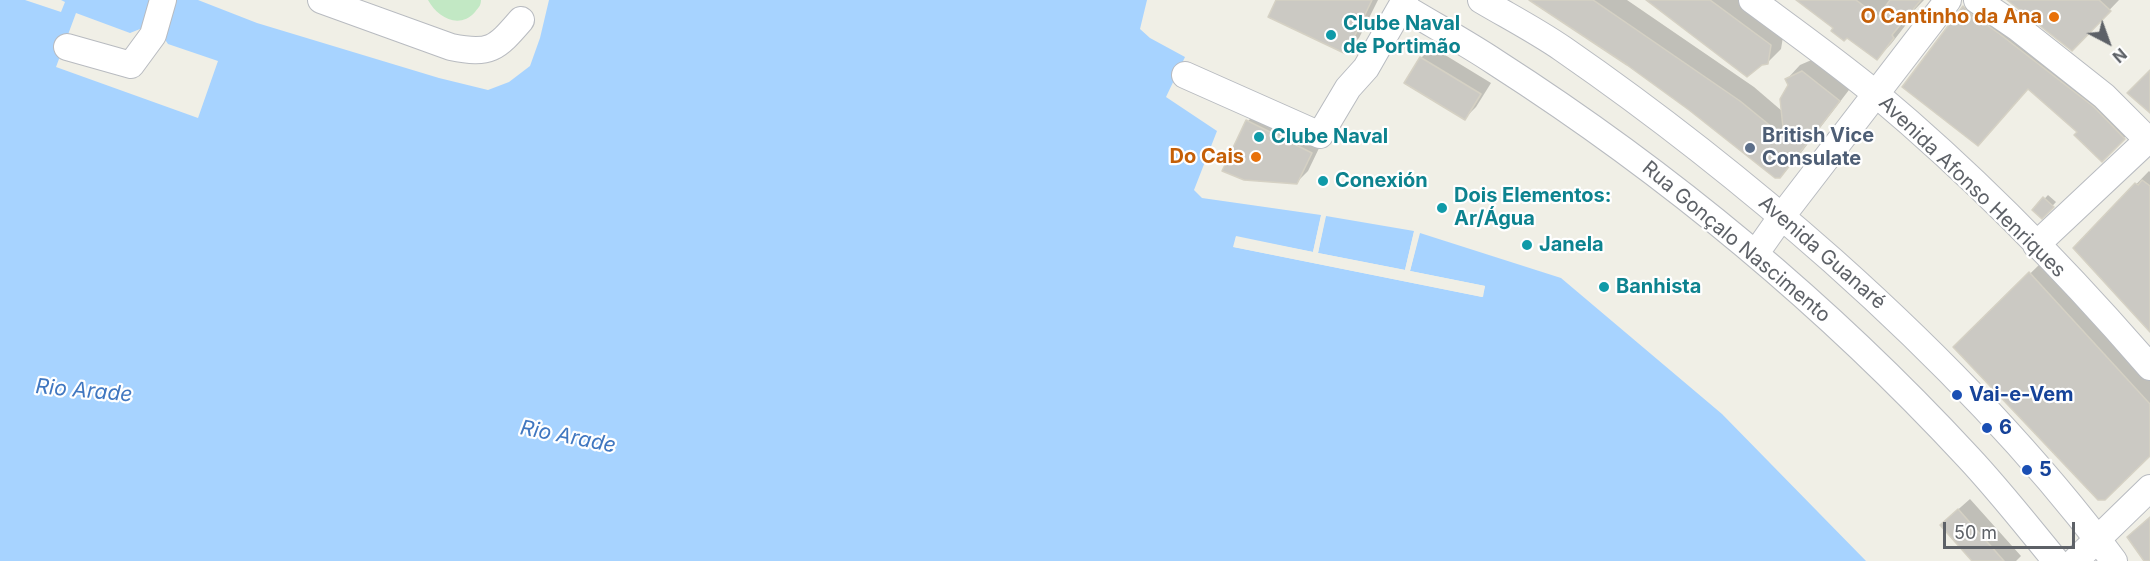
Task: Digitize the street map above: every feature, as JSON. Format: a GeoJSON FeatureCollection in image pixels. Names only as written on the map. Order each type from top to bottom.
{"type":"FeatureCollection","features":[{"type":"Feature","properties":{"kind":"street"},"geometry":{"type":"LineString","coordinates":[[67,47],[131,65],[153,35],[163,0]]}},
{"type":"Feature","properties":{"kind":"street"},"geometry":{"type":"LineString","coordinates":[[321,0],[451,47],[470,51],[489,49],[498,45],[521,20]]}},
{"type":"Feature","properties":{"kind":"street","name":"Avenida Guanaré"},"geometry":{"type":"LineString","coordinates":[[1481,0],[1561,48],[1660,119],[1782,216],[1894,316],[1984,407],[2035,463],[2115,561]]}},
{"type":"Feature","properties":{"kind":"street","name":"Avenida Afonso Henriques"},"geometry":{"type":"LineString","coordinates":[[1752,0],[1875,93],[1959,168],[2040,248],[2150,367]]}},
{"type":"Feature","properties":{"kind":"street"},"geometry":{"type":"LineString","coordinates":[[1756,253],[1875,93],[1948,0]]}},
{"type":"Feature","properties":{"kind":"street"},"geometry":{"type":"LineString","coordinates":[[1977,0],[2018,28],[2104,96],[2150,144],[2040,248]]}},
{"type":"Feature","properties":{"kind":"street"},"geometry":{"type":"LineString","coordinates":[[1185,75],[1320,135],[1348,88],[1366,68],[1404,3]]}},
{"type":"Feature","properties":{"kind":"street","name":"Rua Gonçalo Nascimento"},"geometry":{"type":"LineString","coordinates":[[1404,3],[1597,131],[1756,253],[1829,319],[1969,457],[2056,561]]}},
{"type":"Feature","properties":{"kind":"street"},"geometry":{"type":"LineString","coordinates":[[2075,561],[2150,488]]}},
{"type":"Feature","properties":{"kind":"green space"},"geometry":{"type":"Polygon","coordinates":[[[428,0],[481,0],[479,7],[469,17],[455,21],[437,12],[428,0]]]}},
{"type":"Feature","properties":{"kind":"water","name":"Rio Arade"},"geometry":{"type":"Polygon","coordinates":[[[0,0],[25,0],[61,12],[65,2],[61,0],[198,0],[257,23],[439,78],[488,90],[509,82],[530,66],[540,38],[549,0],[1147,0],[1140,29],[1150,38],[1185,57],[1166,97],[1217,131],[1194,190],[1202,198],[1321,215],[1313,252],[1236,237],[1234,247],[1482,297],[1485,286],[1410,271],[1420,233],[1561,278],[1722,414],[1866,561],[0,561],[0,0]]]}},
{"type":"Feature","properties":{"kind":"water"},"geometry":{"type":"Polygon","coordinates":[[[1326,216],[1414,231],[1405,270],[1318,253],[1326,216]]]}},
{"type":"Feature","properties":{"kind":"pier"},"geometry":{"type":"Polygon","coordinates":[[[76,13],[130,33],[145,27],[162,35],[168,44],[218,61],[198,118],[56,67],[76,13]]]}},
{"type":"Feature","properties":{"kind":"pier"},"geometry":{"type":"Polygon","coordinates":[[[1322,212],[1326,213],[1318,253],[1405,270],[1415,228],[1417,231],[1420,230],[1410,271],[1485,286],[1483,297],[1233,247],[1236,236],[1313,252],[1322,212]],[[1238,240],[1237,245],[1480,294],[1481,289],[1238,240]]]}},
{"type":"Feature","properties":{"kind":"building","name":"Clube Naval de Portimão"},"geometry":{"type":"Polygon","coordinates":[[[1276,0],[1372,0],[1346,54],[1268,17],[1276,0]]]}},
{"type":"Feature","properties":{"kind":"building"},"geometry":{"type":"Polygon","coordinates":[[[1529,0],[1593,0],[1740,101],[1784,137],[1780,99],[1788,85],[1785,79],[1802,71],[1840,101],[1780,178],[1775,178],[1689,110],[1627,65],[1529,0]]]}},
{"type":"Feature","properties":{"kind":"building"},"geometry":{"type":"Polygon","coordinates":[[[1646,0],[1710,0],[1771,45],[1768,64],[1762,65],[1747,77],[1646,0]]]}},
{"type":"Feature","properties":{"kind":"building"},"geometry":{"type":"Polygon","coordinates":[[[1796,0],[1856,0],[1878,17],[1890,0],[1921,0],[1892,35],[1894,38],[1877,60],[1847,38],[1844,41],[1831,31],[1833,28],[1796,0]]]}},
{"type":"Feature","properties":{"kind":"building"},"geometry":{"type":"Polygon","coordinates":[[[2007,0],[2099,0],[2111,11],[2072,51],[2007,0]]]}},
{"type":"Feature","properties":{"kind":"building"},"geometry":{"type":"Polygon","coordinates":[[[1963,6],[2094,107],[2125,139],[2102,162],[2074,135],[2077,132],[2028,89],[1978,146],[1902,87],[1963,6]]]}},
{"type":"Feature","properties":{"kind":"building"},"geometry":{"type":"Polygon","coordinates":[[[1420,57],[1481,94],[1465,120],[1404,83],[1420,57]]]}},
{"type":"Feature","properties":{"kind":"building"},"geometry":{"type":"Polygon","coordinates":[[[2150,70],[2150,113],[2127,93],[2150,70]]]}},
{"type":"Feature","properties":{"kind":"building","name":"Clube Naval"},"geometry":{"type":"Polygon","coordinates":[[[1246,120],[1312,153],[1297,184],[1244,180],[1222,171],[1246,120]]]}},
{"type":"Feature","properties":{"kind":"building"},"geometry":{"type":"Polygon","coordinates":[[[2142,180],[2150,186],[2150,332],[2073,248],[2135,183],[2138,185],[2142,180]]]}},
{"type":"Feature","properties":{"kind":"building"},"geometry":{"type":"Polygon","coordinates":[[[2043,197],[2054,207],[2042,219],[2032,210],[2043,197]]]}},
{"type":"Feature","properties":{"kind":"building"},"geometry":{"type":"Polygon","coordinates":[[[2029,272],[2150,404],[2150,456],[2105,500],[2098,500],[1953,347],[2029,272]]]}},
{"type":"Feature","properties":{"kind":"building"},"geometry":{"type":"Polygon","coordinates":[[[1958,509],[2004,561],[1972,561],[1940,525],[1958,509]]]}},
{"type":"Feature","properties":{"kind":"building"},"geometry":{"type":"Polygon","coordinates":[[[2150,517],[2150,561],[2144,561],[2127,537],[2150,517]]]}},
{"type":"Feature","properties":{"kind":"place","name":"O Cantinho da Ana"},"geometry":{"type":"Point","coordinates":[2054,17]}},
{"type":"Feature","properties":{"kind":"place","name":"Clube Naval de Portimão"},"geometry":{"type":"Point","coordinates":[1331,35]}},
{"type":"Feature","properties":{"kind":"place","name":"Clube Naval"},"geometry":{"type":"Point","coordinates":[1259,137]}},
{"type":"Feature","properties":{"kind":"place","name":"British Vice Consulate"},"geometry":{"type":"Point","coordinates":[1750,148]}},
{"type":"Feature","properties":{"kind":"place","name":"Do Cais"},"geometry":{"type":"Point","coordinates":[1256,157]}},
{"type":"Feature","properties":{"kind":"place","name":"Conexión"},"geometry":{"type":"Point","coordinates":[1323,181]}},
{"type":"Feature","properties":{"kind":"place","name":"Dois Elementos: Ar/Água"},"geometry":{"type":"Point","coordinates":[1442,208]}},
{"type":"Feature","properties":{"kind":"place","name":"Janela"},"geometry":{"type":"Point","coordinates":[1527,245]}},
{"type":"Feature","properties":{"kind":"place","name":"Banhista"},"geometry":{"type":"Point","coordinates":[1604,287]}},
{"type":"Feature","properties":{"kind":"place","name":"Vai-e-Vem"},"geometry":{"type":"Point","coordinates":[1957,395]}},
{"type":"Feature","properties":{"kind":"place","name":"6"},"geometry":{"type":"Point","coordinates":[1987,428]}},
{"type":"Feature","properties":{"kind":"place","name":"5"},"geometry":{"type":"Point","coordinates":[2027,470]}}]}
